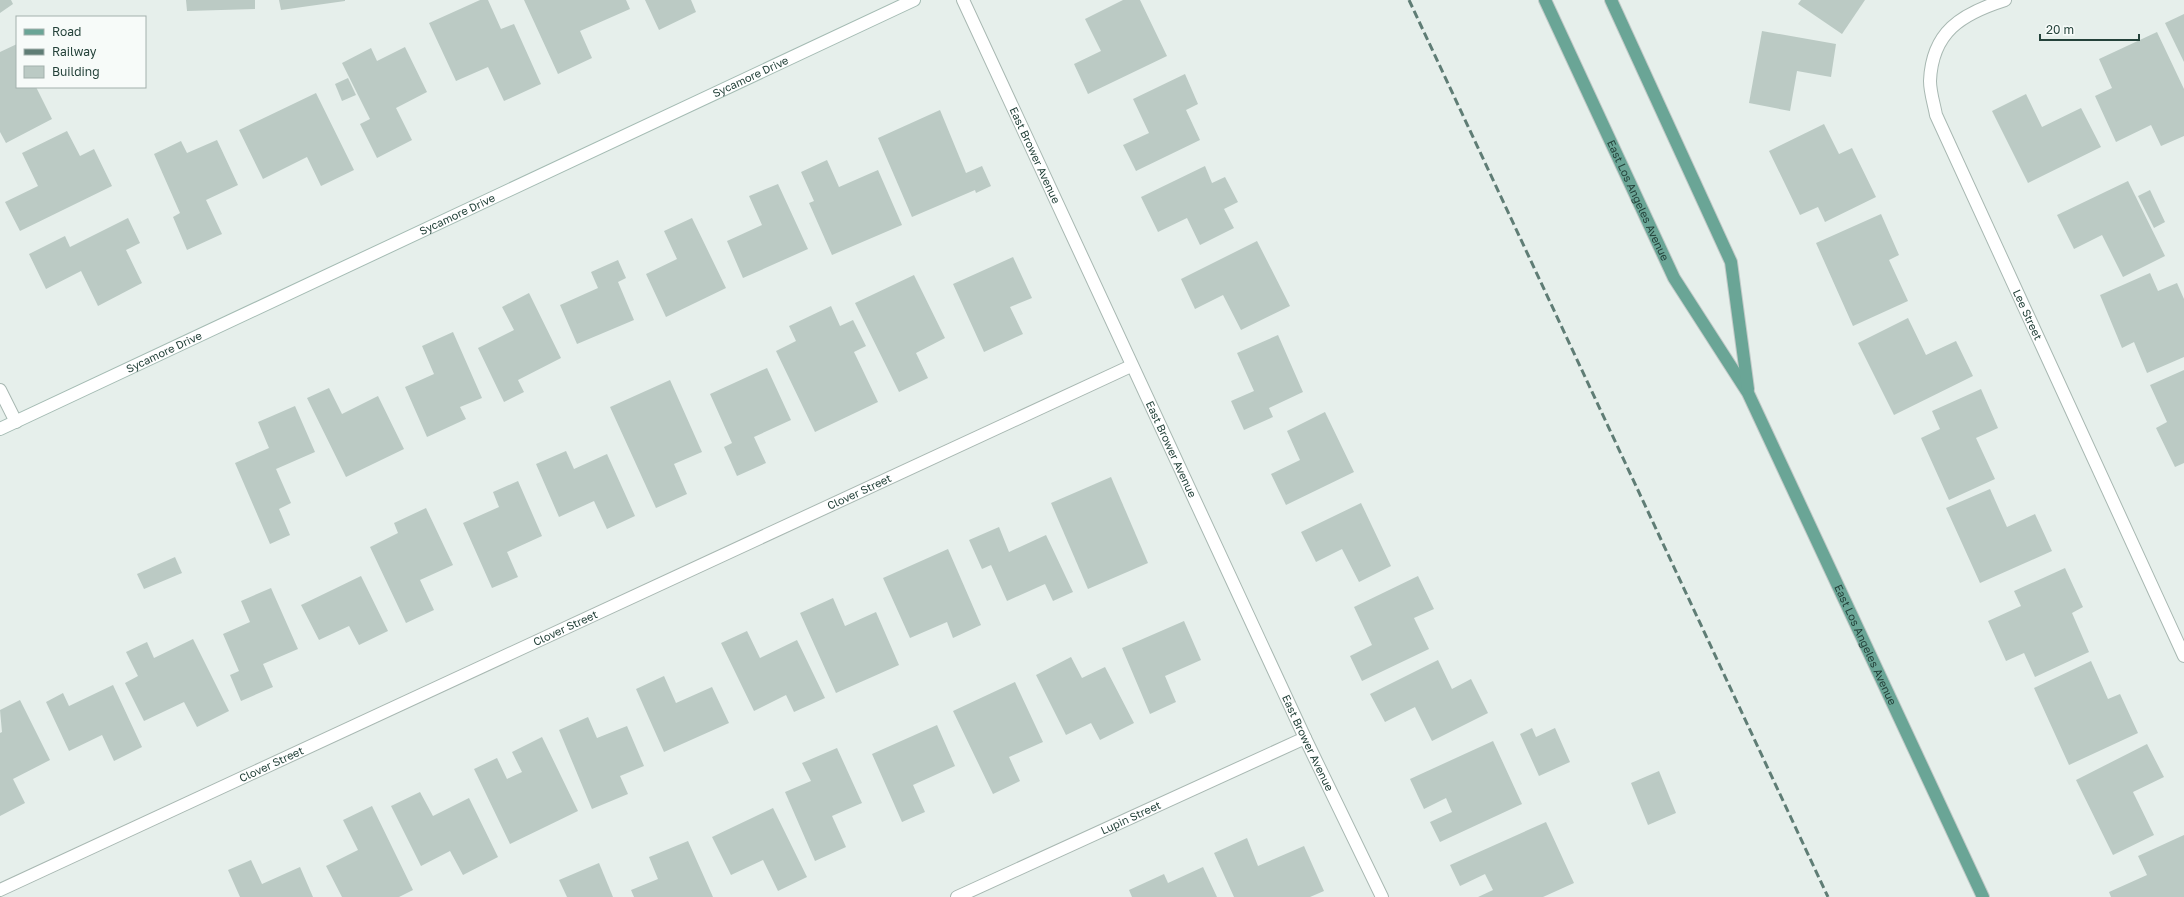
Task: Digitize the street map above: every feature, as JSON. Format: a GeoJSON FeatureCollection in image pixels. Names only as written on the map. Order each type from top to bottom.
{"type":"FeatureCollection","features":[{"type":"Feature","properties":{"kind":"main road","name":"East Los Angeles Avenue"},"geometry":{"type":"LineString","coordinates":[[1545,0],[1674,278],[1748,393],[1983,897]]}},
{"type":"Feature","properties":{"kind":"main road","name":"East Los Angeles Avenue"},"geometry":{"type":"LineString","coordinates":[[1612,0],[1731,262],[1748,393]]}},
{"type":"Feature","properties":{"kind":"street","name":"Sycamore Drive"},"geometry":{"type":"LineString","coordinates":[[0,429],[914,0]]}},
{"type":"Feature","properties":{"kind":"street","name":"East Brower Avenue"},"geometry":{"type":"LineString","coordinates":[[963,0],[1131,366],[1305,738],[1382,897]]}},
{"type":"Feature","properties":{"kind":"street","name":"Lee Street"},"geometry":{"type":"LineString","coordinates":[[2005,0],[1978,8],[1947,31],[1933,54],[1930,82],[1936,115],[2184,656]]}},
{"type":"Feature","properties":{"kind":"street","name":"Clover Street"},"geometry":{"type":"LineString","coordinates":[[0,890],[1131,366]]}},
{"type":"Feature","properties":{"kind":"street"},"geometry":{"type":"LineString","coordinates":[[0,390],[16,422]]}},
{"type":"Feature","properties":{"kind":"street","name":"Lupin Street"},"geometry":{"type":"LineString","coordinates":[[957,897],[1305,738]]}},
{"type":"Feature","properties":{"kind":"building"},"geometry":{"type":"Polygon","coordinates":[[[0,0],[11,0],[13,4],[0,13],[0,0]]]}},
{"type":"Feature","properties":{"kind":"building"},"geometry":{"type":"Polygon","coordinates":[[[186,0],[255,0],[255,9],[187,11],[186,0]]]}},
{"type":"Feature","properties":{"kind":"building"},"geometry":{"type":"Polygon","coordinates":[[[279,0],[345,0],[345,1],[281,10],[279,0]]]}},
{"type":"Feature","properties":{"kind":"building"},"geometry":{"type":"Polygon","coordinates":[[[480,0],[488,0],[501,29],[514,24],[541,84],[504,101],[488,67],[456,81],[429,23],[480,0]]]}},
{"type":"Feature","properties":{"kind":"building"},"geometry":{"type":"Polygon","coordinates":[[[524,0],[626,0],[630,9],[580,31],[592,58],[558,74],[524,0]]]}},
{"type":"Feature","properties":{"kind":"building"},"geometry":{"type":"Polygon","coordinates":[[[645,0],[691,0],[696,12],[659,30],[645,0]]]}},
{"type":"Feature","properties":{"kind":"building"},"geometry":{"type":"Polygon","coordinates":[[[1123,0],[1140,0],[1167,56],[1088,94],[1074,64],[1101,51],[1085,19],[1123,0]]]}},
{"type":"Feature","properties":{"kind":"building"},"geometry":{"type":"Polygon","coordinates":[[[1801,0],[1865,0],[1842,34],[1798,4],[1801,0]]]}},
{"type":"Feature","properties":{"kind":"building"},"geometry":{"type":"Polygon","coordinates":[[[2184,14],[2184,62],[2165,23],[2184,14]]]}},
{"type":"Feature","properties":{"kind":"building"},"geometry":{"type":"Polygon","coordinates":[[[1762,31],[1836,44],[1831,77],[1797,71],[1790,111],[1749,103],[1762,31]]]}},
{"type":"Feature","properties":{"kind":"building"},"geometry":{"type":"Polygon","coordinates":[[[2157,32],[2184,89],[2184,136],[2161,146],[2151,125],[2116,142],[2095,96],[2112,88],[2099,59],[2157,32]]]}},
{"type":"Feature","properties":{"kind":"building"},"geometry":{"type":"Polygon","coordinates":[[[16,44],[16,88],[36,88],[52,119],[6,143],[0,132],[0,52],[16,44]]]}},
{"type":"Feature","properties":{"kind":"building"},"geometry":{"type":"Polygon","coordinates":[[[405,47],[427,92],[396,108],[412,140],[377,158],[360,124],[370,119],[342,63],[371,48],[377,61],[405,47]]]}},
{"type":"Feature","properties":{"kind":"building"},"geometry":{"type":"Polygon","coordinates":[[[1185,74],[1198,104],[1186,110],[1200,140],[1136,171],[1123,145],[1149,133],[1133,99],[1185,74]]]}},
{"type":"Feature","properties":{"kind":"building"},"geometry":{"type":"Polygon","coordinates":[[[348,78],[356,95],[342,101],[335,84],[348,78]]]}},
{"type":"Feature","properties":{"kind":"building"},"geometry":{"type":"Polygon","coordinates":[[[316,93],[354,170],[321,186],[307,157],[263,179],[239,130],[316,93]]]}},
{"type":"Feature","properties":{"kind":"building"},"geometry":{"type":"Polygon","coordinates":[[[2026,94],[2042,127],[2081,108],[2101,147],[2028,183],[1992,111],[2026,94]]]}},
{"type":"Feature","properties":{"kind":"building"},"geometry":{"type":"Polygon","coordinates":[[[940,110],[966,173],[982,166],[991,186],[976,193],[975,190],[912,217],[878,138],[940,110]]]}},
{"type":"Feature","properties":{"kind":"building"},"geometry":{"type":"Polygon","coordinates":[[[1824,124],[1839,154],[1852,148],[1876,197],[1825,222],[1818,207],[1800,215],[1769,151],[1824,124]]]}},
{"type":"Feature","properties":{"kind":"building"},"geometry":{"type":"Polygon","coordinates":[[[67,131],[80,156],[94,149],[112,186],[20,231],[5,202],[38,186],[22,153],[67,131]]]}},
{"type":"Feature","properties":{"kind":"building"},"geometry":{"type":"Polygon","coordinates":[[[217,140],[238,185],[206,200],[222,234],[187,250],[173,217],[180,213],[154,154],[181,141],[187,153],[217,140]]]}},
{"type":"Feature","properties":{"kind":"building"},"geometry":{"type":"Polygon","coordinates":[[[827,160],[839,187],[878,170],[902,225],[832,255],[809,203],[814,201],[801,172],[827,160]]]}},
{"type":"Feature","properties":{"kind":"building"},"geometry":{"type":"Polygon","coordinates":[[[1205,166],[1212,183],[1225,177],[1238,202],[1224,209],[1234,228],[1200,245],[1187,218],[1158,232],[1141,197],[1205,166]]]}},
{"type":"Feature","properties":{"kind":"building"},"geometry":{"type":"Polygon","coordinates":[[[2128,181],[2165,256],[2123,277],[2102,235],[2074,249],[2057,215],[2128,181]]]}},
{"type":"Feature","properties":{"kind":"building"},"geometry":{"type":"Polygon","coordinates":[[[778,184],[808,249],[743,278],[727,241],[762,225],[749,196],[778,184]]]}},
{"type":"Feature","properties":{"kind":"building"},"geometry":{"type":"Polygon","coordinates":[[[2150,190],[2165,222],[2154,228],[2138,196],[2150,190]]]}},
{"type":"Feature","properties":{"kind":"building"},"geometry":{"type":"Polygon","coordinates":[[[1881,214],[1899,255],[1889,260],[1908,301],[1853,326],[1816,243],[1881,214]]]}},
{"type":"Feature","properties":{"kind":"building"},"geometry":{"type":"Polygon","coordinates":[[[128,218],[140,243],[126,250],[142,283],[98,306],[81,271],[46,289],[29,254],[65,236],[70,247],[128,218]]]}},
{"type":"Feature","properties":{"kind":"building"},"geometry":{"type":"Polygon","coordinates":[[[692,218],[726,288],[666,317],[646,274],[677,259],[664,231],[692,218]]]}},
{"type":"Feature","properties":{"kind":"building"},"geometry":{"type":"Polygon","coordinates":[[[1257,241],[1290,306],[1241,330],[1223,295],[1195,309],[1181,279],[1257,241]]]}},
{"type":"Feature","properties":{"kind":"building"},"geometry":{"type":"Polygon","coordinates":[[[1013,257],[1032,298],[1010,307],[1023,334],[984,352],[953,284],[1013,257]]]}},
{"type":"Feature","properties":{"kind":"building"},"geometry":{"type":"Polygon","coordinates":[[[618,260],[626,278],[618,282],[634,320],[577,344],[560,305],[598,288],[591,272],[618,260]]]}},
{"type":"Feature","properties":{"kind":"building"},"geometry":{"type":"Polygon","coordinates":[[[2150,273],[2158,291],[2177,283],[2184,299],[2184,357],[2147,373],[2134,342],[2122,348],[2100,295],[2150,273]]]}},
{"type":"Feature","properties":{"kind":"building"},"geometry":{"type":"Polygon","coordinates":[[[914,275],[945,338],[916,353],[928,378],[899,392],[855,303],[914,275]]]}},
{"type":"Feature","properties":{"kind":"building"},"geometry":{"type":"Polygon","coordinates":[[[529,293],[561,358],[518,380],[524,392],[504,402],[478,348],[514,330],[502,307],[529,293]]]}},
{"type":"Feature","properties":{"kind":"building"},"geometry":{"type":"Polygon","coordinates":[[[831,306],[840,326],[853,320],[866,346],[854,352],[878,402],[815,432],[776,351],[796,341],[789,326],[831,306]]]}},
{"type":"Feature","properties":{"kind":"building"},"geometry":{"type":"Polygon","coordinates":[[[1908,318],[1926,355],[1956,341],[1973,376],[1894,415],[1858,343],[1908,318]]]}},
{"type":"Feature","properties":{"kind":"building"},"geometry":{"type":"Polygon","coordinates":[[[453,332],[482,398],[460,407],[466,419],[427,437],[405,387],[434,374],[422,346],[453,332]]]}},
{"type":"Feature","properties":{"kind":"building"},"geometry":{"type":"Polygon","coordinates":[[[1278,335],[1303,392],[1269,408],[1273,417],[1244,430],[1231,401],[1254,391],[1237,353],[1278,335]]]}},
{"type":"Feature","properties":{"kind":"building"},"geometry":{"type":"Polygon","coordinates":[[[767,368],[791,420],[754,437],[766,463],[737,476],[724,447],[732,443],[710,394],[767,368]]]}},
{"type":"Feature","properties":{"kind":"building"},"geometry":{"type":"Polygon","coordinates":[[[2184,370],[2184,463],[2175,467],[2156,428],[2167,422],[2150,385],[2184,370]]]}},
{"type":"Feature","properties":{"kind":"building"},"geometry":{"type":"Polygon","coordinates":[[[670,380],[702,452],[674,464],[687,494],[656,508],[610,407],[670,380]]]}},
{"type":"Feature","properties":{"kind":"building"},"geometry":{"type":"Polygon","coordinates":[[[329,388],[342,414],[378,396],[404,449],[346,477],[307,398],[329,388]]]}},
{"type":"Feature","properties":{"kind":"building"},"geometry":{"type":"Polygon","coordinates":[[[1981,389],[1998,428],[1976,438],[1995,479],[1949,500],[1921,438],[1940,429],[1932,411],[1981,389]]]}},
{"type":"Feature","properties":{"kind":"building"},"geometry":{"type":"Polygon","coordinates":[[[295,406],[315,452],[276,469],[291,503],[279,509],[290,535],[270,544],[235,463],[269,448],[258,422],[295,406]]]}},
{"type":"Feature","properties":{"kind":"building"},"geometry":{"type":"Polygon","coordinates":[[[1325,412],[1354,472],[1286,505],[1271,474],[1300,460],[1287,431],[1325,412]]]}},
{"type":"Feature","properties":{"kind":"building"},"geometry":{"type":"Polygon","coordinates":[[[566,451],[574,469],[607,454],[635,516],[607,529],[594,501],[559,517],[536,464],[566,451]]]}},
{"type":"Feature","properties":{"kind":"building"},"geometry":{"type":"Polygon","coordinates":[[[1111,477],[1148,563],[1088,589],[1051,503],[1111,477]]]}},
{"type":"Feature","properties":{"kind":"building"},"geometry":{"type":"Polygon","coordinates":[[[518,481],[542,536],[507,552],[518,577],[492,588],[463,523],[499,507],[493,492],[518,481]]]}},
{"type":"Feature","properties":{"kind":"building"},"geometry":{"type":"Polygon","coordinates":[[[1990,489],[2007,527],[2035,514],[2052,551],[1980,583],[1946,508],[1990,489]]]}},
{"type":"Feature","properties":{"kind":"building"},"geometry":{"type":"Polygon","coordinates":[[[1361,503],[1391,566],[1359,582],[1342,549],[1316,562],[1301,532],[1361,503]]]}},
{"type":"Feature","properties":{"kind":"building"},"geometry":{"type":"Polygon","coordinates":[[[426,508],[453,565],[420,580],[434,610],[406,623],[370,547],[398,533],[394,523],[426,508]]]}},
{"type":"Feature","properties":{"kind":"building"},"geometry":{"type":"Polygon","coordinates":[[[999,527],[1009,552],[1046,535],[1073,592],[1053,601],[1045,584],[1007,601],[991,565],[982,569],[969,540],[999,527]]]}},
{"type":"Feature","properties":{"kind":"building"},"geometry":{"type":"Polygon","coordinates":[[[948,549],[981,625],[953,638],[947,622],[910,638],[883,578],[948,549]]]}},
{"type":"Feature","properties":{"kind":"building"},"geometry":{"type":"Polygon","coordinates":[[[175,557],[182,573],[144,589],[137,574],[175,557]]]}},
{"type":"Feature","properties":{"kind":"building"},"geometry":{"type":"Polygon","coordinates":[[[2065,568],[2083,607],[2072,613],[2089,652],[2035,677],[2024,653],[2006,661],[1988,621],[2021,606],[2014,591],[2065,568]]]}},
{"type":"Feature","properties":{"kind":"building"},"geometry":{"type":"Polygon","coordinates":[[[361,576],[388,631],[359,645],[349,626],[319,640],[301,605],[361,576]]]}},
{"type":"Feature","properties":{"kind":"building"},"geometry":{"type":"Polygon","coordinates":[[[1418,576],[1434,609],[1414,618],[1429,649],[1362,681],[1350,656],[1372,645],[1354,607],[1418,576]]]}},
{"type":"Feature","properties":{"kind":"building"},"geometry":{"type":"Polygon","coordinates":[[[271,588],[298,649],[263,664],[273,687],[241,701],[230,675],[239,671],[223,634],[250,622],[241,601],[271,588]]]}},
{"type":"Feature","properties":{"kind":"building"},"geometry":{"type":"Polygon","coordinates":[[[833,598],[845,626],[876,612],[899,665],[836,693],[800,613],[833,598]]]}},
{"type":"Feature","properties":{"kind":"building"},"geometry":{"type":"Polygon","coordinates":[[[1184,621],[1201,660],[1165,676],[1176,702],[1150,714],[1122,648],[1184,621]]]}},
{"type":"Feature","properties":{"kind":"building"},"geometry":{"type":"Polygon","coordinates":[[[747,631],[760,658],[797,640],[825,698],[794,712],[786,695],[754,711],[721,643],[747,631]]]}},
{"type":"Feature","properties":{"kind":"building"},"geometry":{"type":"Polygon","coordinates":[[[193,639],[229,711],[197,727],[184,702],[144,721],[125,683],[138,676],[126,652],[147,642],[154,658],[193,639]]]}},
{"type":"Feature","properties":{"kind":"building"},"geometry":{"type":"Polygon","coordinates":[[[1071,657],[1082,678],[1105,667],[1134,723],[1100,740],[1091,723],[1066,735],[1036,675],[1071,657]]]}},
{"type":"Feature","properties":{"kind":"building"},"geometry":{"type":"Polygon","coordinates":[[[1438,660],[1452,689],[1471,679],[1488,713],[1432,741],[1415,707],[1385,722],[1370,694],[1438,660]]]}},
{"type":"Feature","properties":{"kind":"building"},"geometry":{"type":"Polygon","coordinates":[[[2091,661],[2108,699],[2120,694],[2138,733],[2069,765],[2034,688],[2091,661]]]}},
{"type":"Feature","properties":{"kind":"building"},"geometry":{"type":"Polygon","coordinates":[[[664,676],[676,703],[712,687],[729,723],[664,752],[636,689],[664,676]]]}},
{"type":"Feature","properties":{"kind":"building"},"geometry":{"type":"Polygon","coordinates":[[[1015,682],[1043,742],[1009,757],[1020,781],[993,794],[953,711],[1015,682]]]}},
{"type":"Feature","properties":{"kind":"building"},"geometry":{"type":"Polygon","coordinates":[[[113,685],[142,747],[114,761],[102,735],[69,751],[46,702],[63,693],[69,706],[113,685]]]}},
{"type":"Feature","properties":{"kind":"building"},"geometry":{"type":"Polygon","coordinates":[[[20,700],[50,760],[13,779],[25,803],[0,816],[0,733],[2,732],[0,710],[20,700]]]}},
{"type":"Feature","properties":{"kind":"building"},"geometry":{"type":"Polygon","coordinates":[[[588,717],[597,738],[627,726],[644,766],[620,776],[628,794],[592,809],[559,730],[588,717]]]}},
{"type":"Feature","properties":{"kind":"building"},"geometry":{"type":"Polygon","coordinates":[[[937,725],[955,766],[913,785],[925,812],[902,822],[872,754],[937,725]]]}},
{"type":"Feature","properties":{"kind":"building"},"geometry":{"type":"Polygon","coordinates":[[[1532,728],[1536,737],[1555,728],[1570,762],[1539,776],[1520,734],[1532,728]]]}},
{"type":"Feature","properties":{"kind":"building"},"geometry":{"type":"Polygon","coordinates":[[[542,737],[578,811],[510,844],[474,769],[497,758],[507,779],[522,772],[512,752],[542,737]]]}},
{"type":"Feature","properties":{"kind":"building"},"geometry":{"type":"Polygon","coordinates":[[[1493,741],[1522,804],[1440,842],[1430,822],[1452,812],[1446,798],[1424,809],[1410,779],[1493,741]]]}},
{"type":"Feature","properties":{"kind":"building"},"geometry":{"type":"Polygon","coordinates":[[[2147,744],[2164,777],[2133,792],[2154,835],[2113,855],[2076,780],[2147,744]]]}},
{"type":"Feature","properties":{"kind":"building"},"geometry":{"type":"Polygon","coordinates":[[[837,748],[862,803],[832,816],[846,847],[815,861],[785,792],[811,781],[802,763],[837,748]]]}},
{"type":"Feature","properties":{"kind":"building"},"geometry":{"type":"Polygon","coordinates":[[[1659,771],[1676,813],[1648,825],[1631,783],[1659,771]]]}},
{"type":"Feature","properties":{"kind":"building"},"geometry":{"type":"Polygon","coordinates":[[[420,792],[433,816],[469,798],[498,857],[463,875],[450,851],[421,866],[391,806],[420,792]]]}},
{"type":"Feature","properties":{"kind":"building"},"geometry":{"type":"Polygon","coordinates":[[[372,806],[413,890],[399,897],[342,897],[326,866],[358,850],[343,820],[372,806]]]}},
{"type":"Feature","properties":{"kind":"building"},"geometry":{"type":"Polygon","coordinates":[[[773,808],[807,877],[778,891],[763,860],[731,875],[712,837],[773,808]]]}},
{"type":"Feature","properties":{"kind":"building"},"geometry":{"type":"Polygon","coordinates":[[[1546,822],[1574,883],[1543,897],[1478,897],[1493,890],[1485,874],[1460,886],[1450,865],[1546,822]]]}},
{"type":"Feature","properties":{"kind":"building"},"geometry":{"type":"Polygon","coordinates":[[[2184,835],[2184,897],[2111,897],[2109,892],[2147,875],[2138,856],[2184,835]]]}},
{"type":"Feature","properties":{"kind":"building"},"geometry":{"type":"Polygon","coordinates":[[[1247,838],[1258,866],[1304,846],[1324,891],[1310,897],[1234,897],[1214,853],[1247,838]]]}},
{"type":"Feature","properties":{"kind":"building"},"geometry":{"type":"Polygon","coordinates":[[[688,841],[713,897],[634,897],[631,890],[658,879],[649,857],[688,841]]]}},
{"type":"Feature","properties":{"kind":"building"},"geometry":{"type":"Polygon","coordinates":[[[251,860],[262,884],[300,867],[313,897],[240,897],[228,870],[251,860]]]}},
{"type":"Feature","properties":{"kind":"building"},"geometry":{"type":"Polygon","coordinates":[[[599,863],[613,897],[567,897],[559,880],[599,863]]]}},
{"type":"Feature","properties":{"kind":"building"},"geometry":{"type":"Polygon","coordinates":[[[1203,867],[1217,897],[1132,897],[1129,890],[1164,874],[1168,883],[1203,867]]]}},
{"type":"Feature","properties":{"kind":"railway"},"geometry":{"type":"LineString","coordinates":[[1409,0],[1828,897]]}}]}
